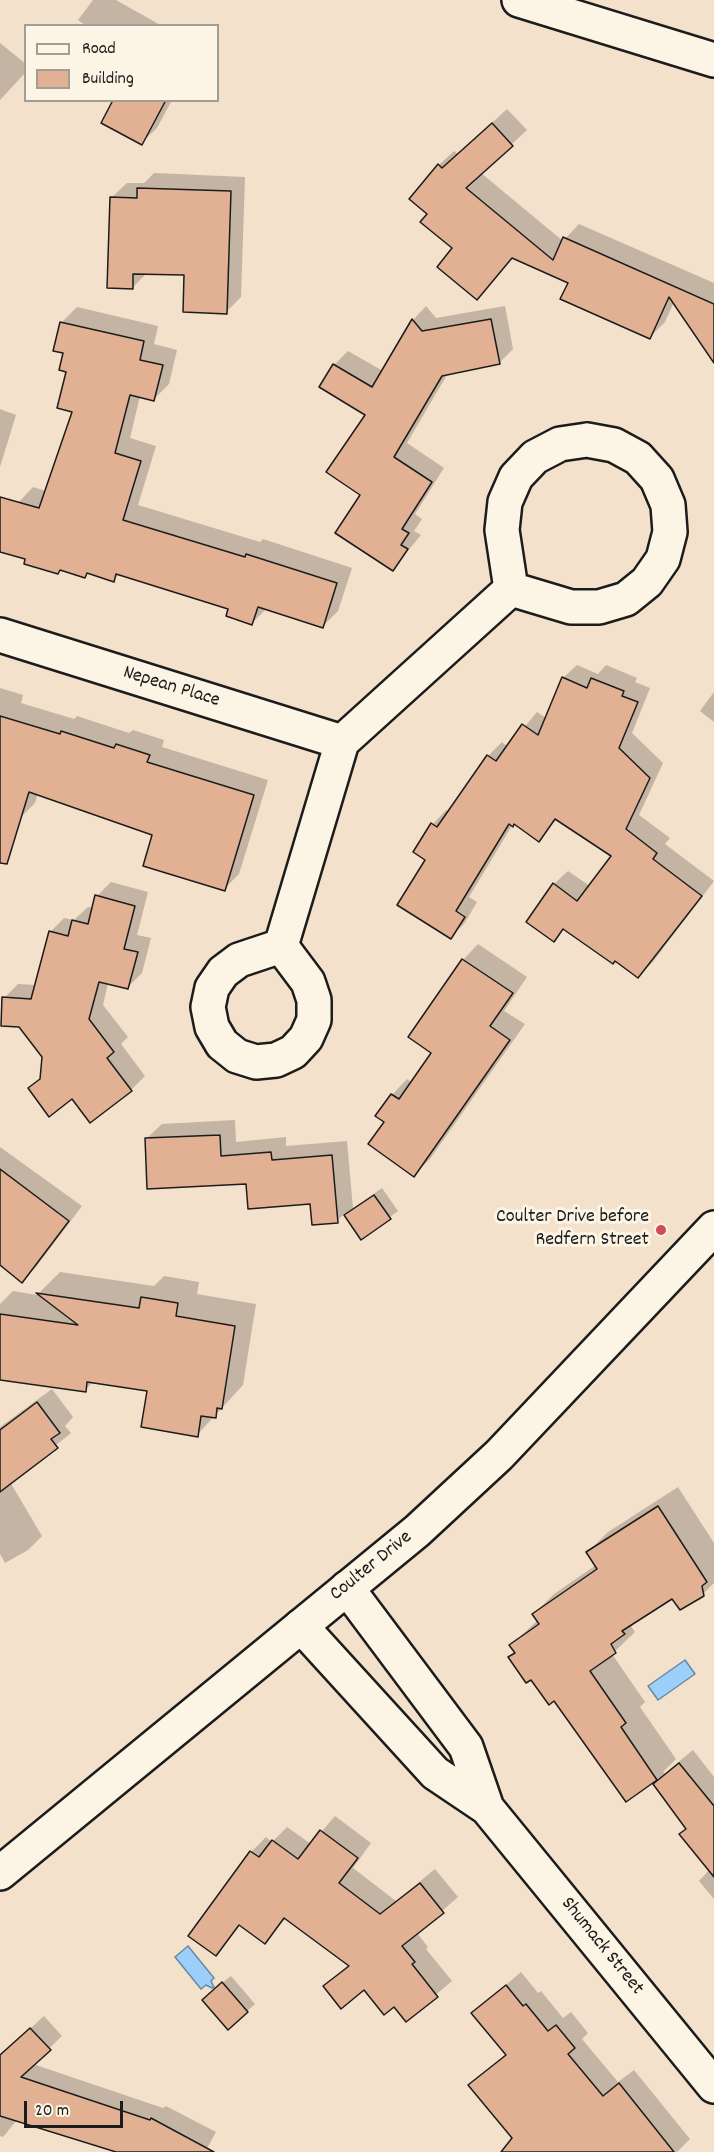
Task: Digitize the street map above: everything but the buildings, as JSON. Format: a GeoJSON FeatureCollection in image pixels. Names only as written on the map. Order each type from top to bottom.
{"type":"FeatureCollection","features":[{"type":"Feature","properties":{"kind":"street"},"geometry":{"type":"LineString","coordinates":[[519,0],[714,60]]}},
{"type":"Feature","properties":{"kind":"street"},"geometry":{"type":"LineString","coordinates":[[587,440],[614,445],[638,458],[657,479],[668,505],[670,532],[663,559],[647,582],[626,598],[599,607],[571,607],[512,589],[502,530],[505,502],[516,477],[535,457],[560,444],[587,440]]}},
{"type":"Feature","properties":{"kind":"street"},"geometry":{"type":"LineString","coordinates":[[281,946],[342,741],[512,589]]}},
{"type":"Feature","properties":{"kind":"street","name":"Nepean Place"},"geometry":{"type":"LineString","coordinates":[[0,635],[342,741]]}},
{"type":"Feature","properties":{"kind":"street","name":"Coulter Drive"},"geometry":{"type":"LineString","coordinates":[[0,1873],[417,1531],[499,1455],[714,1228]]}},
{"type":"Feature","properties":{"kind":"street","name":"Shumack Street"},"geometry":{"type":"LineString","coordinates":[[347,1588],[466,1747],[487,1808]]}},
{"type":"Feature","properties":{"kind":"street","name":"Shumack Street"},"geometry":{"type":"LineString","coordinates":[[301,1626],[435,1773],[487,1808],[714,2085]]}},
{"type":"Feature","properties":{"kind":"water"},"geometry":{"type":"Polygon","coordinates":[[[685,1660],[695,1674],[658,1700],[648,1686],[685,1660]]]}},
{"type":"Feature","properties":{"kind":"water"},"geometry":{"type":"Polygon","coordinates":[[[188,1946],[214,1978],[211,1981],[214,1987],[206,1985],[201,1989],[175,1957],[188,1946]]]}},
{"type":"Feature","properties":{"kind":"place","name":"Coulter Drive before Redfern Street"},"geometry":{"type":"Point","coordinates":[661,1230]}}]}
